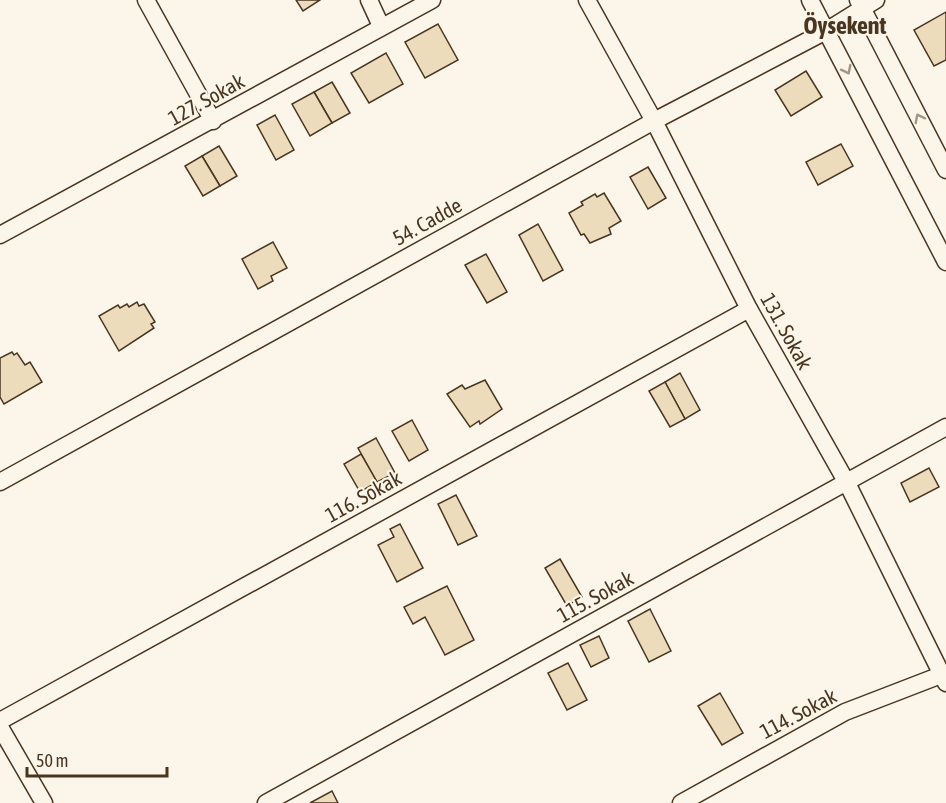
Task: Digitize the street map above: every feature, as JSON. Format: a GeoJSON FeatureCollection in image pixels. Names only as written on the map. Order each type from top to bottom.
{"type":"FeatureCollection","features":[{"type":"Feature","properties":{"kind":"street"},"geometry":{"type":"LineString","coordinates":[[146,0],[213,121]]}},
{"type":"Feature","properties":{"kind":"street"},"geometry":{"type":"LineString","coordinates":[[369,0],[381,26]]}},
{"type":"Feature","properties":{"kind":"street","name":"127. Sokak"},"geometry":{"type":"LineString","coordinates":[[0,235],[432,0]]}},
{"type":"Feature","properties":{"kind":"street","name":"131. Sokak"},"geometry":{"type":"LineString","coordinates":[[587,0],[654,121],[749,309],[847,483],[944,679]]}},
{"type":"Feature","properties":{"kind":"street"},"geometry":{"type":"LineString","coordinates":[[810,0],[946,262]]}},
{"type":"Feature","properties":{"kind":"street"},"geometry":{"type":"LineString","coordinates":[[866,3],[946,170]]}},
{"type":"Feature","properties":{"kind":"street","name":"54. Cadde"},"geometry":{"type":"LineString","coordinates":[[0,482],[654,121],[826,31],[866,3]]}},
{"type":"Feature","properties":{"kind":"street","name":"116. Sokak"},"geometry":{"type":"LineString","coordinates":[[0,721],[749,309]]}},
{"type":"Feature","properties":{"kind":"street","name":"115. Sokak"},"geometry":{"type":"LineString","coordinates":[[266,803],[946,428]]}},
{"type":"Feature","properties":{"kind":"street","name":"114. Sokak"},"geometry":{"type":"LineString","coordinates":[[681,803],[845,712],[944,679]]}},
{"type":"Feature","properties":{"kind":"street"},"geometry":{"type":"LineString","coordinates":[[0,727],[44,803]]}},
{"type":"Feature","properties":{"kind":"building"},"geometry":{"type":"Polygon","coordinates":[[[296,0],[320,0],[303,11],[296,0]]]}},
{"type":"Feature","properties":{"kind":"building"},"geometry":{"type":"Polygon","coordinates":[[[946,12],[946,60],[934,66],[914,30],[946,12]]]}},
{"type":"Feature","properties":{"kind":"building"},"geometry":{"type":"Polygon","coordinates":[[[438,24],[458,60],[425,78],[405,42],[438,24]]]}},
{"type":"Feature","properties":{"kind":"building"},"geometry":{"type":"Polygon","coordinates":[[[386,53],[403,84],[369,103],[351,73],[386,53]]]}},
{"type":"Feature","properties":{"kind":"building"},"geometry":{"type":"Polygon","coordinates":[[[806,71],[822,97],[791,116],[775,90],[806,71]]]}},
{"type":"Feature","properties":{"kind":"building"},"geometry":{"type":"Polygon","coordinates":[[[332,82],[350,113],[332,123],[314,92],[332,82]]]}},
{"type":"Feature","properties":{"kind":"building"},"geometry":{"type":"Polygon","coordinates":[[[314,92],[332,123],[310,136],[292,104],[314,92]]]}},
{"type":"Feature","properties":{"kind":"building"},"geometry":{"type":"Polygon","coordinates":[[[275,115],[294,150],[276,160],[257,125],[275,115]]]}},
{"type":"Feature","properties":{"kind":"building"},"geometry":{"type":"Polygon","coordinates":[[[841,144],[853,166],[818,185],[806,162],[841,144]]]}},
{"type":"Feature","properties":{"kind":"building"},"geometry":{"type":"Polygon","coordinates":[[[219,146],[237,176],[220,186],[202,156],[219,146]]]}},
{"type":"Feature","properties":{"kind":"building"},"geometry":{"type":"Polygon","coordinates":[[[202,156],[220,186],[203,196],[185,166],[202,156]]]}},
{"type":"Feature","properties":{"kind":"building"},"geometry":{"type":"Polygon","coordinates":[[[648,167],[666,198],[648,209],[630,177],[648,167]]]}},
{"type":"Feature","properties":{"kind":"building"},"geometry":{"type":"Polygon","coordinates":[[[604,193],[621,221],[609,228],[611,234],[590,243],[584,234],[581,235],[569,213],[583,205],[581,202],[595,194],[597,197],[604,193]]]}},
{"type":"Feature","properties":{"kind":"building"},"geometry":{"type":"Polygon","coordinates":[[[538,224],[563,270],[543,281],[519,235],[538,224]]]}},
{"type":"Feature","properties":{"kind":"building"},"geometry":{"type":"Polygon","coordinates":[[[273,242],[287,268],[271,276],[273,281],[258,289],[242,259],[273,242]]]}},
{"type":"Feature","properties":{"kind":"building"},"geometry":{"type":"Polygon","coordinates":[[[486,254],[507,292],[487,303],[465,265],[486,254]]]}},
{"type":"Feature","properties":{"kind":"building"},"geometry":{"type":"Polygon","coordinates":[[[137,302],[139,306],[144,304],[155,322],[151,324],[154,328],[119,351],[99,316],[118,305],[120,308],[127,304],[129,307],[137,302]]]}},
{"type":"Feature","properties":{"kind":"building"},"geometry":{"type":"Polygon","coordinates":[[[12,352],[14,355],[17,353],[25,365],[30,362],[42,382],[4,404],[0,397],[0,358],[12,352]]]}},
{"type":"Feature","properties":{"kind":"building"},"geometry":{"type":"Polygon","coordinates":[[[680,373],[700,410],[685,419],[665,382],[680,373]]]}},
{"type":"Feature","properties":{"kind":"building"},"geometry":{"type":"Polygon","coordinates":[[[485,380],[502,409],[480,424],[479,421],[470,427],[447,394],[462,385],[465,389],[485,380]]]}},
{"type":"Feature","properties":{"kind":"building"},"geometry":{"type":"Polygon","coordinates":[[[665,382],[685,419],[670,427],[649,391],[665,382]]]}},
{"type":"Feature","properties":{"kind":"building"},"geometry":{"type":"Polygon","coordinates":[[[412,420],[428,450],[409,461],[392,431],[412,420]]]}},
{"type":"Feature","properties":{"kind":"building"},"geometry":{"type":"Polygon","coordinates":[[[376,438],[395,473],[377,482],[358,448],[376,438]]]}},
{"type":"Feature","properties":{"kind":"building"},"geometry":{"type":"Polygon","coordinates":[[[361,454],[377,482],[360,492],[344,464],[361,454]]]}},
{"type":"Feature","properties":{"kind":"building"},"geometry":{"type":"Polygon","coordinates":[[[929,468],[939,487],[910,502],[901,483],[929,468]]]}},
{"type":"Feature","properties":{"kind":"building"},"geometry":{"type":"Polygon","coordinates":[[[456,495],[477,536],[458,545],[438,504],[456,495]]]}},
{"type":"Feature","properties":{"kind":"building"},"geometry":{"type":"Polygon","coordinates":[[[400,524],[423,568],[397,582],[378,545],[394,537],[390,529],[400,524]]]}},
{"type":"Feature","properties":{"kind":"building"},"geometry":{"type":"Polygon","coordinates":[[[560,559],[582,597],[567,606],[545,568],[560,559]]]}},
{"type":"Feature","properties":{"kind":"building"},"geometry":{"type":"Polygon","coordinates":[[[447,586],[474,640],[445,655],[425,617],[413,624],[404,607],[447,586]]]}},
{"type":"Feature","properties":{"kind":"building"},"geometry":{"type":"Polygon","coordinates":[[[650,609],[671,651],[649,662],[628,621],[650,609]]]}},
{"type":"Feature","properties":{"kind":"building"},"geometry":{"type":"Polygon","coordinates":[[[599,636],[609,658],[591,667],[580,645],[599,636]]]}},
{"type":"Feature","properties":{"kind":"building"},"geometry":{"type":"Polygon","coordinates":[[[568,663],[587,700],[567,710],[548,673],[568,663]]]}},
{"type":"Feature","properties":{"kind":"building"},"geometry":{"type":"Polygon","coordinates":[[[720,693],[743,733],[722,745],[698,706],[720,693]]]}},
{"type":"Feature","properties":{"kind":"building"},"geometry":{"type":"Polygon","coordinates":[[[332,791],[338,803],[310,803],[332,791]]]}},
{"type":"Feature","properties":{"kind":"district","name":"Öysekent"},"geometry":{"type":"Point","coordinates":[845,25]}}]}
